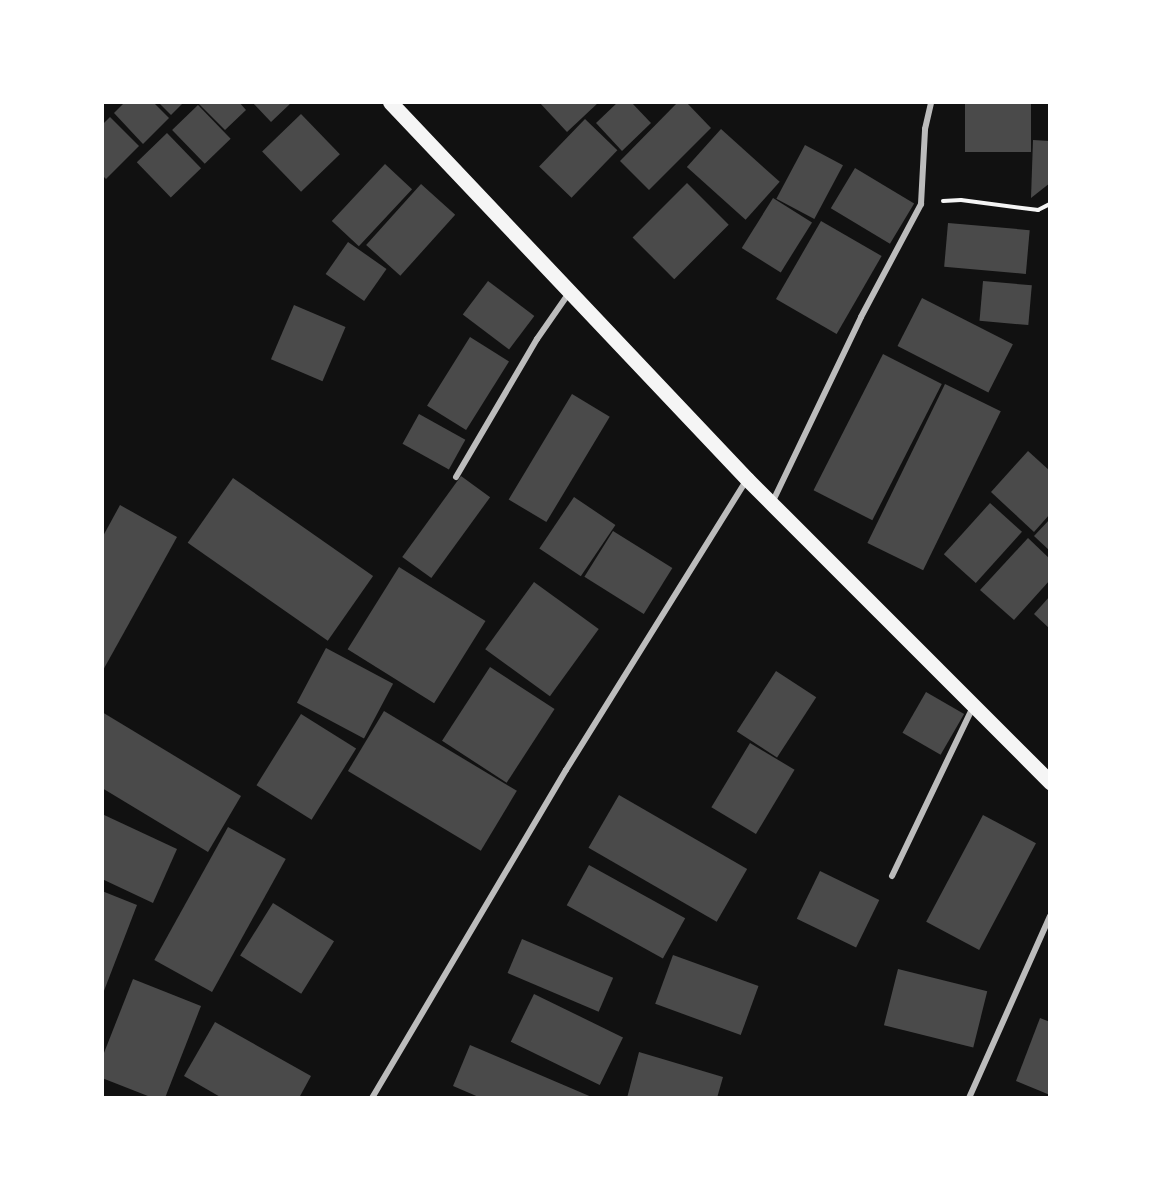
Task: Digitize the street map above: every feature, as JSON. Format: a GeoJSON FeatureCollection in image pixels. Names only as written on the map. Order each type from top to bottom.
{"type":"FeatureCollection","features":[{"type":"Feature","properties":{"kind":"main road"},"geometry":{"type":"LineString","coordinates":[[391,102],[747,479],[1050,782]]}},
{"type":"Feature","properties":{"kind":"street"},"geometry":{"type":"LineString","coordinates":[[771,503],[861,317],[921,204],[925,129],[930,102]]}},
{"type":"Feature","properties":{"kind":"street"},"geometry":{"type":"LineString","coordinates":[[456,477],[537,339],[569,292]]}},
{"type":"Feature","properties":{"kind":"street"},"geometry":{"type":"LineString","coordinates":[[372,1098],[560,780],[747,479]]}},
{"type":"Feature","properties":{"kind":"street"},"geometry":{"type":"LineString","coordinates":[[892,876],[974,706]]}},
{"type":"Feature","properties":{"kind":"street"},"geometry":{"type":"LineString","coordinates":[[969,1098],[1050,916]]}},
{"type":"Feature","properties":{"kind":"path"},"geometry":{"type":"LineString","coordinates":[[921,204],[961,200],[1038,210],[1050,204]]}},
{"type":"Feature","properties":{"kind":"building"},"geometry":{"type":"Polygon","coordinates":[[[125,102],[153,102],[169,118],[143,144],[114,113],[125,102]]]}},
{"type":"Feature","properties":{"kind":"building"},"geometry":{"type":"Polygon","coordinates":[[[158,102],[184,102],[171,115],[158,102]]]}},
{"type":"Feature","properties":{"kind":"building"},"geometry":{"type":"Polygon","coordinates":[[[197,102],[239,102],[246,110],[225,130],[197,102]]]}},
{"type":"Feature","properties":{"kind":"building"},"geometry":{"type":"Polygon","coordinates":[[[252,102],[292,102],[271,122],[252,102]]]}},
{"type":"Feature","properties":{"kind":"building"},"geometry":{"type":"Polygon","coordinates":[[[539,102],[599,102],[567,132],[539,102]]]}},
{"type":"Feature","properties":{"kind":"building"},"geometry":{"type":"Polygon","coordinates":[[[618,102],[631,102],[651,123],[622,151],[596,123],[618,102]]]}},
{"type":"Feature","properties":{"kind":"building"},"geometry":{"type":"Polygon","coordinates":[[[678,102],[686,102],[711,128],[649,190],[620,161],[678,102]]]}},
{"type":"Feature","properties":{"kind":"building"},"geometry":{"type":"Polygon","coordinates":[[[965,102],[1031,102],[1031,152],[965,152],[965,102]]]}},
{"type":"Feature","properties":{"kind":"building"},"geometry":{"type":"Polygon","coordinates":[[[198,105],[231,139],[205,164],[172,130],[198,105]]]}},
{"type":"Feature","properties":{"kind":"building"},"geometry":{"type":"Polygon","coordinates":[[[301,114],[340,154],[301,192],[262,152],[301,114]]]}},
{"type":"Feature","properties":{"kind":"building"},"geometry":{"type":"Polygon","coordinates":[[[110,117],[139,146],[106,179],[102,175],[102,125],[110,117]]]}},
{"type":"Feature","properties":{"kind":"building"},"geometry":{"type":"Polygon","coordinates":[[[585,119],[617,150],[572,198],[539,166],[585,119]]]}},
{"type":"Feature","properties":{"kind":"building"},"geometry":{"type":"Polygon","coordinates":[[[721,129],[780,182],[746,220],[687,167],[721,129]]]}},
{"type":"Feature","properties":{"kind":"building"},"geometry":{"type":"Polygon","coordinates":[[[167,133],[201,168],[171,197],[137,162],[167,133]]]}},
{"type":"Feature","properties":{"kind":"building"},"geometry":{"type":"Polygon","coordinates":[[[1033,140],[1050,141],[1050,183],[1031,198],[1033,140]]]}},
{"type":"Feature","properties":{"kind":"building"},"geometry":{"type":"Polygon","coordinates":[[[805,145],[843,165],[814,219],[776,199],[805,145]]]}},
{"type":"Feature","properties":{"kind":"building"},"geometry":{"type":"Polygon","coordinates":[[[385,164],[412,189],[359,246],[332,221],[385,164]]]}},
{"type":"Feature","properties":{"kind":"building"},"geometry":{"type":"Polygon","coordinates":[[[855,168],[914,204],[890,244],[831,208],[855,168]]]}},
{"type":"Feature","properties":{"kind":"building"},"geometry":{"type":"Polygon","coordinates":[[[687,183],[729,225],[674,279],[633,237],[687,183]]]}},
{"type":"Feature","properties":{"kind":"building"},"geometry":{"type":"Polygon","coordinates":[[[421,184],[455,215],[400,276],[366,245],[421,184]]]}},
{"type":"Feature","properties":{"kind":"building"},"geometry":{"type":"Polygon","coordinates":[[[773,198],[812,222],[781,272],[742,248],[773,198]]]}},
{"type":"Feature","properties":{"kind":"building"},"geometry":{"type":"Polygon","coordinates":[[[821,221],[882,256],[837,334],[776,299],[821,221]]]}},
{"type":"Feature","properties":{"kind":"building"},"geometry":{"type":"Polygon","coordinates":[[[948,223],[1030,230],[1026,274],[944,267],[948,223]]]}},
{"type":"Feature","properties":{"kind":"building"},"geometry":{"type":"Polygon","coordinates":[[[348,242],[387,269],[364,301],[326,274],[348,242]]]}},
{"type":"Feature","properties":{"kind":"building"},"geometry":{"type":"Polygon","coordinates":[[[488,281],[534,316],[509,349],[463,315],[488,281]]]}},
{"type":"Feature","properties":{"kind":"building"},"geometry":{"type":"Polygon","coordinates":[[[983,281],[1032,285],[1028,325],[980,321],[983,281]]]}},
{"type":"Feature","properties":{"kind":"building"},"geometry":{"type":"Polygon","coordinates":[[[922,298],[1013,344],[988,392],[897,346],[922,298]]]}},
{"type":"Feature","properties":{"kind":"building"},"geometry":{"type":"Polygon","coordinates":[[[294,305],[346,327],[322,381],[271,359],[294,305]]]}},
{"type":"Feature","properties":{"kind":"building"},"geometry":{"type":"Polygon","coordinates":[[[470,337],[509,361],[466,430],[427,406],[470,337]]]}},
{"type":"Feature","properties":{"kind":"building"},"geometry":{"type":"Polygon","coordinates":[[[883,354],[942,384],[872,520],[814,490],[883,354]]]}},
{"type":"Feature","properties":{"kind":"building"},"geometry":{"type":"Polygon","coordinates":[[[945,384],[1001,411],[923,570],[867,543],[945,384]]]}},
{"type":"Feature","properties":{"kind":"building"},"geometry":{"type":"Polygon","coordinates":[[[572,394],[610,417],[546,522],[509,499],[572,394]]]}},
{"type":"Feature","properties":{"kind":"building"},"geometry":{"type":"Polygon","coordinates":[[[419,414],[465,440],[449,469],[403,444],[419,414]]]}},
{"type":"Feature","properties":{"kind":"building"},"geometry":{"type":"Polygon","coordinates":[[[1028,451],[1050,471],[1050,514],[1034,532],[991,492],[1028,451]]]}},
{"type":"Feature","properties":{"kind":"building"},"geometry":{"type":"Polygon","coordinates":[[[461,476],[490,497],[431,578],[402,557],[461,476]]]}},
{"type":"Feature","properties":{"kind":"building"},"geometry":{"type":"Polygon","coordinates":[[[233,478],[373,576],[328,641],[188,543],[233,478]]]}},
{"type":"Feature","properties":{"kind":"building"},"geometry":{"type":"Polygon","coordinates":[[[574,497],[615,525],[581,576],[539,548],[574,497]]]}},
{"type":"Feature","properties":{"kind":"building"},"geometry":{"type":"Polygon","coordinates":[[[990,503],[1022,532],[976,583],[944,554],[990,503]]]}},
{"type":"Feature","properties":{"kind":"building"},"geometry":{"type":"Polygon","coordinates":[[[120,505],[177,537],[102,672],[102,538],[120,505]]]}},
{"type":"Feature","properties":{"kind":"building"},"geometry":{"type":"Polygon","coordinates":[[[1050,519],[1050,551],[1034,536],[1050,519]]]}},
{"type":"Feature","properties":{"kind":"building"},"geometry":{"type":"Polygon","coordinates":[[[613,531],[672,568],[644,614],[584,577],[613,531]]]}},
{"type":"Feature","properties":{"kind":"building"},"geometry":{"type":"Polygon","coordinates":[[[1028,538],[1050,559],[1050,580],[1014,620],[980,590],[1028,538]]]}},
{"type":"Feature","properties":{"kind":"building"},"geometry":{"type":"Polygon","coordinates":[[[399,567],[486,621],[434,703],[348,649],[399,567]]]}},
{"type":"Feature","properties":{"kind":"building"},"geometry":{"type":"Polygon","coordinates":[[[534,582],[599,629],[550,696],[485,649],[534,582]]]}},
{"type":"Feature","properties":{"kind":"building"},"geometry":{"type":"Polygon","coordinates":[[[1050,596],[1050,629],[1034,614],[1050,596]]]}},
{"type":"Feature","properties":{"kind":"building"},"geometry":{"type":"Polygon","coordinates":[[[326,648],[393,684],[364,738],[297,703],[326,648]]]}},
{"type":"Feature","properties":{"kind":"building"},"geometry":{"type":"Polygon","coordinates":[[[490,667],[555,709],[507,783],[442,741],[490,667]]]}},
{"type":"Feature","properties":{"kind":"building"},"geometry":{"type":"Polygon","coordinates":[[[776,671],[816,697],[777,758],[737,731],[776,671]]]}},
{"type":"Feature","properties":{"kind":"building"},"geometry":{"type":"Polygon","coordinates":[[[926,692],[964,714],[941,755],[902,733],[926,692]]]}},
{"type":"Feature","properties":{"kind":"building"},"geometry":{"type":"Polygon","coordinates":[[[384,711],[517,791],[481,851],[348,771],[384,711]]]}},
{"type":"Feature","properties":{"kind":"building"},"geometry":{"type":"Polygon","coordinates":[[[102,712],[241,796],[208,852],[102,788],[102,712]]]}},
{"type":"Feature","properties":{"kind":"building"},"geometry":{"type":"Polygon","coordinates":[[[301,714],[356,748],[312,820],[256,785],[301,714]]]}},
{"type":"Feature","properties":{"kind":"building"},"geometry":{"type":"Polygon","coordinates":[[[750,743],[795,770],[756,834],[711,807],[750,743]]]}},
{"type":"Feature","properties":{"kind":"building"},"geometry":{"type":"Polygon","coordinates":[[[619,795],[747,869],[717,922],[588,848],[619,795]]]}},
{"type":"Feature","properties":{"kind":"building"},"geometry":{"type":"Polygon","coordinates":[[[102,814],[177,849],[153,903],[102,879],[102,814]]]}},
{"type":"Feature","properties":{"kind":"building"},"geometry":{"type":"Polygon","coordinates":[[[983,815],[1036,843],[979,950],[926,922],[983,815]]]}},
{"type":"Feature","properties":{"kind":"building"},"geometry":{"type":"Polygon","coordinates":[[[228,827],[286,859],[212,992],[154,960],[228,827]]]}},
{"type":"Feature","properties":{"kind":"building"},"geometry":{"type":"Polygon","coordinates":[[[589,865],[685,918],[663,959],[567,905],[589,865]]]}},
{"type":"Feature","properties":{"kind":"building"},"geometry":{"type":"Polygon","coordinates":[[[820,871],[879,900],[856,948],[797,919],[820,871]]]}},
{"type":"Feature","properties":{"kind":"building"},"geometry":{"type":"Polygon","coordinates":[[[102,891],[137,905],[102,996],[102,891]]]}},
{"type":"Feature","properties":{"kind":"building"},"geometry":{"type":"Polygon","coordinates":[[[273,903],[334,941],[301,994],[240,956],[273,903]]]}},
{"type":"Feature","properties":{"kind":"building"},"geometry":{"type":"Polygon","coordinates":[[[522,939],[613,978],[599,1012],[508,973],[522,939]]]}},
{"type":"Feature","properties":{"kind":"building"},"geometry":{"type":"Polygon","coordinates":[[[673,955],[759,986],[741,1035],[655,1004],[673,955]]]}},
{"type":"Feature","properties":{"kind":"building"},"geometry":{"type":"Polygon","coordinates":[[[898,969],[987,991],[973,1048],[884,1025],[898,969]]]}},
{"type":"Feature","properties":{"kind":"building"},"geometry":{"type":"Polygon","coordinates":[[[133,979],[201,1006],[165,1098],[153,1098],[102,1078],[102,1058],[133,979]]]}},
{"type":"Feature","properties":{"kind":"building"},"geometry":{"type":"Polygon","coordinates":[[[534,994],[623,1037],[600,1085],[511,1042],[534,994]]]}},
{"type":"Feature","properties":{"kind":"building"},"geometry":{"type":"Polygon","coordinates":[[[1040,1018],[1050,1022],[1050,1095],[1016,1081],[1040,1018]]]}},
{"type":"Feature","properties":{"kind":"building"},"geometry":{"type":"Polygon","coordinates":[[[215,1022],[311,1076],[299,1098],[222,1098],[184,1076],[215,1022]]]}},
{"type":"Feature","properties":{"kind":"building"},"geometry":{"type":"Polygon","coordinates":[[[470,1045],[594,1098],[481,1098],[453,1086],[470,1045]]]}},
{"type":"Feature","properties":{"kind":"building"},"geometry":{"type":"Polygon","coordinates":[[[639,1052],[723,1077],[717,1098],[627,1098],[639,1052]]]}}]}
